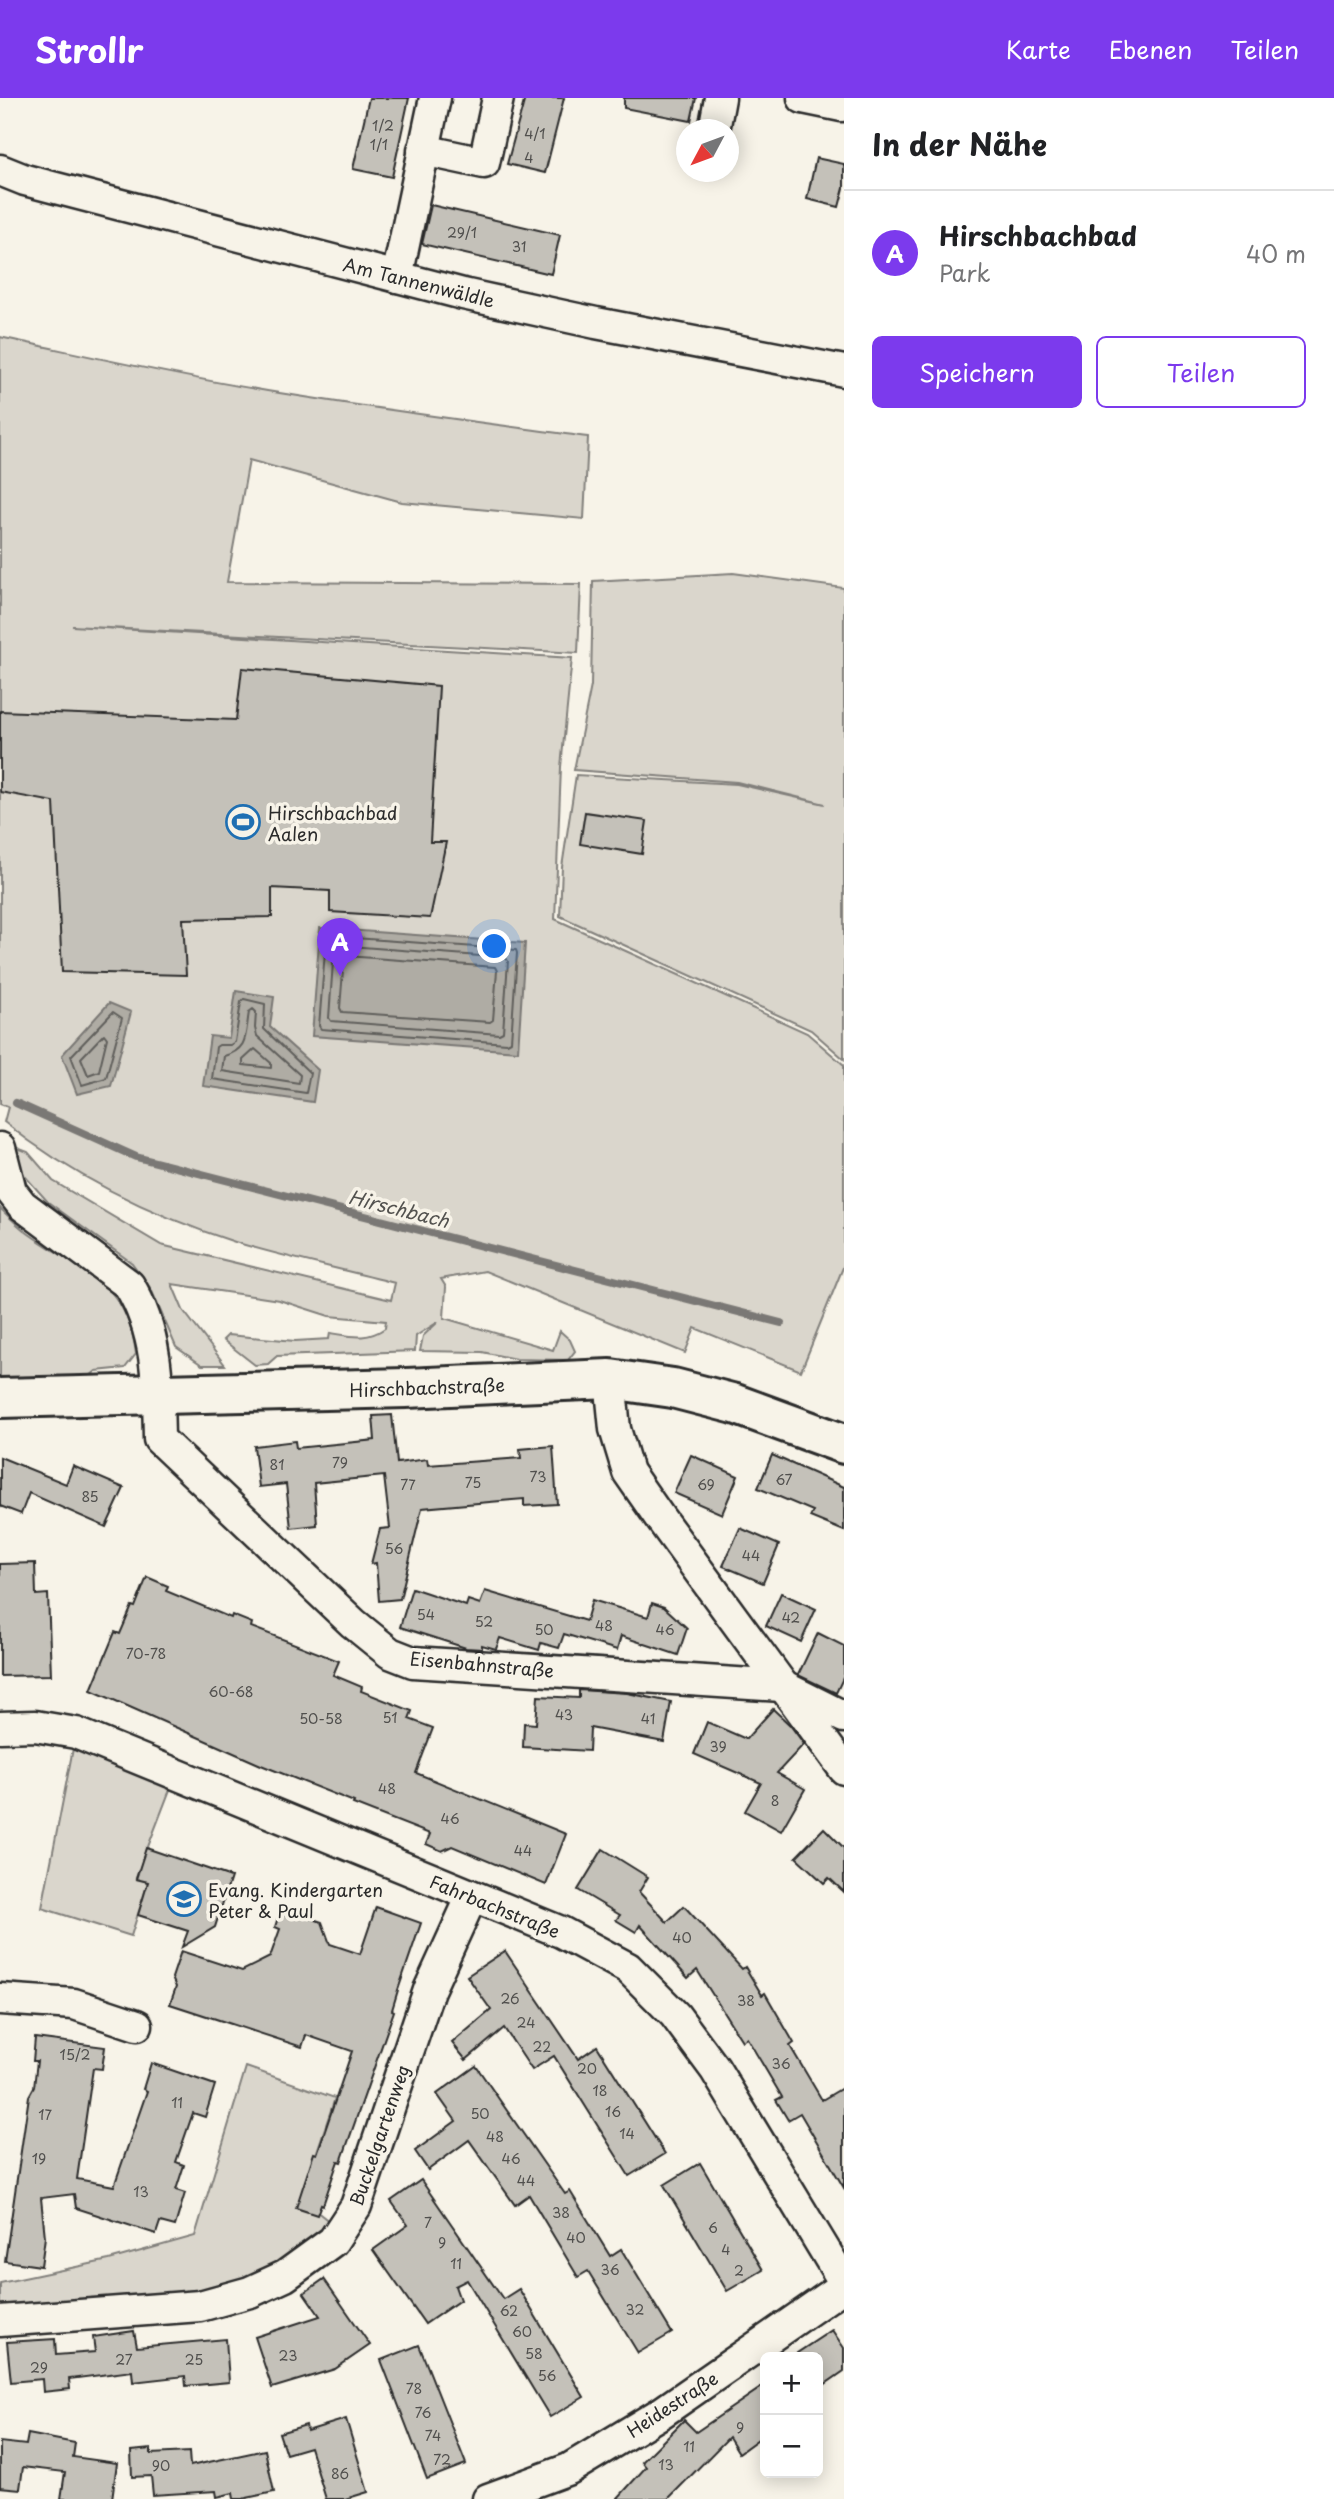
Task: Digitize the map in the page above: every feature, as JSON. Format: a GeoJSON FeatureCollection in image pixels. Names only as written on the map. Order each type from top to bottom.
{"type":"FeatureCollection","features":[{"type":"Feature","properties":{"kind":"street"},"geometry":{"type":"LineString","coordinates":[[397,277],[435,98]]}},
{"type":"Feature","properties":{"kind":"street"},"geometry":{"type":"LineString","coordinates":[[423,150],[484,163],[498,98]]}},
{"type":"Feature","properties":{"kind":"street"},"geometry":{"type":"LineString","coordinates":[[803,98],[843,103]]}},
{"type":"Feature","properties":{"kind":"street","name":"Am Tannenwäldle"},"geometry":{"type":"LineString","coordinates":[[0,170],[25,180],[397,277],[596,323],[844,371]]}},
{"type":"Feature","properties":{"kind":"street","name":"Eisenbahnstraße"},"geometry":{"type":"LineString","coordinates":[[0,1148],[11,1191],[22,1205],[129,1285],[138,1299],[154,1344],[159,1439],[353,1623],[390,1653],[412,1662],[782,1686],[844,1717]]}},
{"type":"Feature","properties":{"kind":"street"},"geometry":{"type":"LineString","coordinates":[[610,1379],[615,1429],[628,1472],[844,1769]]}},
{"type":"Feature","properties":{"kind":"street","name":"Hirschbachstraße"},"geometry":{"type":"LineString","coordinates":[[0,1398],[407,1388],[610,1379],[673,1388],[735,1404],[844,1444]]}},
{"type":"Feature","properties":{"kind":"street","name":"Fahrbachstraße"},"geometry":{"type":"LineString","coordinates":[[0,1727],[35,1726],[76,1733],[561,1932],[628,1968],[674,2015],[715,2069],[844,2284]]}},
{"type":"Feature","properties":{"kind":"street","name":"Buckelgartenweg"},"geometry":{"type":"LineString","coordinates":[[0,2321],[200,2306],[250,2292],[285,2276],[333,2241],[356,2206],[429,1990],[472,1896]]}},
{"type":"Feature","properties":{"kind":"street"},"geometry":{"type":"LineString","coordinates":[[0,1999],[74,2004],[137,2025]]}},
{"type":"Feature","properties":{"kind":"street","name":"Heidestraße"},"geometry":{"type":"LineString","coordinates":[[488,2499],[558,2486],[844,2284]]}},
{"type":"Feature","properties":{"kind":"shaded area"},"geometry":{"type":"Polygon","coordinates":[[[0,337],[256,389],[588,437],[584,519],[402,502],[249,460],[227,582],[581,584],[578,653],[72,626],[572,658],[561,767],[555,919],[807,1033],[844,1065],[844,1265],[801,1371],[695,1328],[685,1353],[485,1271],[441,1279],[446,1287],[444,1318],[553,1350],[560,1331],[570,1340],[575,1351],[568,1360],[516,1359],[482,1352],[420,1351],[423,1336],[438,1322],[416,1336],[415,1351],[277,1356],[268,1364],[255,1365],[223,1340],[228,1335],[295,1341],[329,1339],[330,1333],[365,1336],[385,1328],[386,1321],[329,1316],[279,1300],[172,1284],[183,1310],[225,1365],[202,1365],[176,1347],[151,1289],[132,1263],[48,1202],[24,1175],[12,1146],[28,1152],[53,1181],[161,1245],[391,1300],[395,1283],[235,1242],[143,1206],[85,1177],[4,1122],[8,1107],[0,1104],[0,337]]]}},
{"type":"Feature","properties":{"kind":"shaded area"},"geometry":{"type":"Polygon","coordinates":[[[733,573],[844,588],[844,1059],[811,1030],[560,916],[562,867],[576,775],[737,784],[825,804],[737,782],[574,770],[591,686],[593,581],[733,573]]]}},
{"type":"Feature","properties":{"kind":"shaded area"},"geometry":{"type":"Polygon","coordinates":[[[0,1208],[25,1231],[99,1280],[112,1294],[123,1309],[131,1329],[136,1354],[125,1368],[96,1371],[90,1376],[0,1380],[0,1208]]]}},
{"type":"Feature","properties":{"kind":"shaded area"},"geometry":{"type":"Polygon","coordinates":[[[76,1733],[176,1774],[136,1878],[148,1882],[131,1936],[42,1908],[76,1733]]]}},
{"type":"Feature","properties":{"kind":"shaded area"},"geometry":{"type":"Polygon","coordinates":[[[246,2067],[335,2098],[301,2199],[340,2230],[250,2292],[0,2321],[0,2283],[109,2260],[195,2236],[246,2067]]]}},
{"type":"Feature","properties":{"kind":"water"},"geometry":{"type":"Polygon","coordinates":[[[320,928],[525,943],[518,1051],[312,1036],[320,928]]]}},
{"type":"Feature","properties":{"kind":"water"},"geometry":{"type":"Polygon","coordinates":[[[236,991],[274,997],[270,1027],[318,1070],[313,1102],[203,1086],[210,1036],[229,1038],[236,991]]]}},
{"type":"Feature","properties":{"kind":"water"},"geometry":{"type":"Polygon","coordinates":[[[109,1003],[131,1012],[111,1086],[77,1094],[62,1055],[109,1003]]]}},
{"type":"Feature","properties":{"kind":"building"},"geometry":{"type":"Polygon","coordinates":[[[369,98],[409,98],[392,177],[353,169],[369,98]]]}},
{"type":"Feature","properties":{"kind":"building"},"geometry":{"type":"Polygon","coordinates":[[[525,98],[564,98],[545,173],[507,164],[525,98]]]}},
{"type":"Feature","properties":{"kind":"building"},"geometry":{"type":"Polygon","coordinates":[[[624,98],[696,98],[691,119],[624,108],[624,98]]]}},
{"type":"Feature","properties":{"kind":"building"},"geometry":{"type":"Polygon","coordinates":[[[816,158],[844,164],[844,188],[839,207],[807,199],[816,158]]]}},
{"type":"Feature","properties":{"kind":"building"},"geometry":{"type":"Polygon","coordinates":[[[431,205],[560,235],[551,274],[422,244],[431,205]]]}},
{"type":"Feature","properties":{"kind":"building","name":"Hirschbachbad Aalen"},"geometry":{"type":"Polygon","coordinates":[[[242,668],[439,686],[430,842],[446,842],[430,918],[330,912],[330,891],[272,888],[272,917],[183,919],[186,975],[62,972],[54,802],[0,792],[0,711],[236,720],[242,668]]]}},
{"type":"Feature","properties":{"kind":"building"},"geometry":{"type":"Polygon","coordinates":[[[585,812],[647,821],[642,854],[580,844],[585,812]]]}},
{"type":"Feature","properties":{"kind":"building"},"geometry":{"type":"Polygon","coordinates":[[[392,1415],[397,1463],[427,1459],[428,1465],[521,1458],[520,1449],[553,1446],[557,1504],[524,1506],[524,1499],[422,1508],[400,1599],[379,1601],[376,1563],[371,1564],[380,1529],[390,1528],[384,1476],[314,1483],[317,1525],[291,1528],[286,1484],[259,1487],[254,1446],[295,1441],[296,1448],[375,1440],[373,1416],[392,1415]]]}},
{"type":"Feature","properties":{"kind":"building"},"geometry":{"type":"Polygon","coordinates":[[[691,1455],[738,1476],[722,1514],[674,1493],[691,1455]]]}},
{"type":"Feature","properties":{"kind":"building"},"geometry":{"type":"Polygon","coordinates":[[[772,1455],[844,1487],[844,1531],[810,1517],[813,1511],[758,1488],[772,1455]]]}},
{"type":"Feature","properties":{"kind":"building"},"geometry":{"type":"Polygon","coordinates":[[[0,1457],[66,1484],[73,1466],[124,1488],[106,1527],[29,1493],[21,1514],[0,1506],[0,1457]]]}},
{"type":"Feature","properties":{"kind":"building"},"geometry":{"type":"Polygon","coordinates":[[[740,1528],[779,1545],[763,1583],[723,1566],[740,1528]]]}},
{"type":"Feature","properties":{"kind":"building"},"geometry":{"type":"Polygon","coordinates":[[[35,1563],[36,1595],[48,1594],[51,1675],[0,1676],[0,1564],[35,1563]]]}},
{"type":"Feature","properties":{"kind":"building"},"geometry":{"type":"Polygon","coordinates":[[[147,1577],[168,1586],[166,1591],[231,1618],[232,1615],[252,1623],[251,1627],[339,1661],[333,1675],[362,1687],[361,1691],[412,1711],[409,1719],[433,1728],[416,1773],[566,1834],[546,1885],[452,1846],[442,1851],[426,1844],[430,1834],[261,1765],[91,1690],[115,1632],[120,1634],[147,1577]]]}},
{"type":"Feature","properties":{"kind":"building"},"geometry":{"type":"Polygon","coordinates":[[[412,1588],[466,1606],[468,1600],[480,1604],[485,1591],[586,1621],[592,1600],[648,1617],[652,1603],[664,1607],[687,1628],[678,1655],[621,1636],[617,1650],[564,1634],[559,1648],[541,1643],[539,1650],[500,1638],[496,1649],[482,1645],[482,1649],[466,1648],[400,1627],[412,1588]]]}},
{"type":"Feature","properties":{"kind":"building"},"geometry":{"type":"Polygon","coordinates":[[[781,1593],[816,1609],[801,1642],[766,1626],[781,1593]]]}},
{"type":"Feature","properties":{"kind":"building"},"geometry":{"type":"Polygon","coordinates":[[[818,1633],[844,1646],[844,1676],[836,1693],[798,1675],[818,1633]]]}},
{"type":"Feature","properties":{"kind":"building"},"geometry":{"type":"Polygon","coordinates":[[[579,1690],[627,1693],[671,1702],[664,1742],[590,1728],[589,1751],[523,1747],[524,1723],[536,1724],[538,1696],[579,1698],[579,1690]]]}},
{"type":"Feature","properties":{"kind":"building"},"geometry":{"type":"Polygon","coordinates":[[[773,1709],[790,1725],[804,1744],[777,1773],[805,1789],[781,1831],[745,1811],[761,1783],[694,1754],[707,1722],[746,1739],[773,1709]]]}},
{"type":"Feature","properties":{"kind":"building"},"geometry":{"type":"Polygon","coordinates":[[[824,1828],[844,1848],[844,1892],[829,1878],[824,1883],[796,1857],[824,1828]]]}},
{"type":"Feature","properties":{"kind":"building","name":"Evang. Kindergarten Peter & Paul"},"geometry":{"type":"Polygon","coordinates":[[[146,1848],[231,1877],[215,1927],[182,1947],[188,1931],[138,1915],[148,1882],[136,1879],[146,1848]]]}},
{"type":"Feature","properties":{"kind":"building"},"geometry":{"type":"Polygon","coordinates":[[[603,1849],[648,1877],[639,1892],[667,1922],[684,1906],[742,1969],[745,1967],[762,1995],[765,1993],[794,2043],[790,2046],[822,2100],[844,2087],[844,2188],[800,2113],[788,2120],[776,2100],[782,2097],[747,2038],[742,2041],[697,1970],[688,1978],[640,1925],[636,1932],[616,1920],[620,1915],[578,1890],[603,1849]]]}},
{"type":"Feature","properties":{"kind":"building"},"geometry":{"type":"Polygon","coordinates":[[[376,1907],[421,1923],[398,1990],[392,2010],[394,2011],[341,2162],[338,2161],[317,2215],[296,2208],[352,2051],[306,2035],[302,2047],[170,2004],[176,1987],[172,1978],[181,1951],[242,1971],[270,1957],[280,1929],[275,1927],[281,1908],[322,1922],[330,1944],[360,1954],[376,1907]]]}},
{"type":"Feature","properties":{"kind":"building"},"geometry":{"type":"Polygon","coordinates":[[[505,1951],[578,2059],[597,2046],[665,2154],[629,2176],[554,2056],[532,2070],[504,2028],[466,2060],[452,2043],[491,2010],[467,1976],[505,1951]]]}},
{"type":"Feature","properties":{"kind":"building"},"geometry":{"type":"Polygon","coordinates":[[[35,2038],[105,2047],[102,2069],[93,2068],[77,2179],[114,2186],[147,2091],[143,2089],[151,2063],[215,2085],[205,2117],[193,2113],[176,2162],[184,2165],[176,2190],[185,2193],[175,2226],[160,2222],[156,2234],[76,2208],[74,2194],[41,2198],[45,2237],[41,2266],[5,2261],[29,2096],[34,2087],[37,2061],[33,2061],[35,2038]]]}},
{"type":"Feature","properties":{"kind":"building"},"geometry":{"type":"Polygon","coordinates":[[[476,2066],[565,2194],[570,2191],[610,2256],[621,2249],[672,2333],[638,2353],[588,2271],[578,2277],[529,2195],[515,2205],[469,2140],[428,2170],[415,2151],[456,2121],[437,2094],[476,2066]]]}},
{"type":"Feature","properties":{"kind":"building"},"geometry":{"type":"Polygon","coordinates":[[[700,2163],[763,2270],[727,2291],[664,2185],[700,2163]]]}},
{"type":"Feature","properties":{"kind":"building"},"geometry":{"type":"Polygon","coordinates":[[[421,2180],[503,2299],[519,2289],[584,2397],[550,2417],[467,2280],[455,2286],[460,2300],[425,2324],[373,2250],[408,2225],[391,2201],[421,2180]]]}},
{"type":"Feature","properties":{"kind":"building"},"geometry":{"type":"Polygon","coordinates":[[[324,2279],[370,2345],[335,2369],[272,2388],[255,2337],[320,2316],[304,2293],[324,2279]]]}},
{"type":"Feature","properties":{"kind":"building"},"geometry":{"type":"Polygon","coordinates":[[[832,2330],[844,2348],[844,2371],[823,2386],[823,2352],[799,2352],[832,2330]]]}},
{"type":"Feature","properties":{"kind":"building"},"geometry":{"type":"Polygon","coordinates":[[[134,2331],[137,2347],[226,2339],[229,2382],[186,2386],[185,2376],[133,2382],[132,2371],[69,2379],[70,2389],[43,2392],[42,2379],[11,2382],[7,2342],[55,2339],[56,2355],[95,2352],[93,2337],[134,2331]]]}},
{"type":"Feature","properties":{"kind":"building"},"geometry":{"type":"Polygon","coordinates":[[[419,2345],[466,2464],[427,2479],[381,2360],[419,2345]]]}},
{"type":"Feature","properties":{"kind":"building"},"geometry":{"type":"Polygon","coordinates":[[[760,2388],[760,2438],[739,2453],[729,2437],[668,2499],[617,2499],[646,2467],[642,2462],[684,2420],[696,2432],[760,2388]]]}},
{"type":"Feature","properties":{"kind":"building"},"geometry":{"type":"Polygon","coordinates":[[[346,2419],[368,2492],[345,2499],[326,2499],[310,2447],[286,2454],[279,2433],[306,2425],[307,2431],[346,2419]]]}},
{"type":"Feature","properties":{"kind":"building"},"geometry":{"type":"Polygon","coordinates":[[[28,2434],[75,2443],[73,2457],[117,2463],[112,2499],[61,2499],[65,2472],[23,2467],[20,2489],[0,2487],[0,2442],[26,2445],[28,2434]]]}},
{"type":"Feature","properties":{"kind":"building"},"geometry":{"type":"Polygon","coordinates":[[[151,2449],[151,2454],[189,2452],[190,2466],[265,2450],[274,2492],[242,2499],[234,2499],[233,2493],[217,2497],[216,2491],[153,2495],[151,2476],[132,2477],[131,2451],[151,2449]]]}},
{"type":"Feature","properties":{"kind":"waterway","name":"Hirschbach"},"geometry":{"type":"LineString","coordinates":[[16,1103],[136,1157],[781,1323]]}},
{"type":"Feature","properties":{"kind":"place","name":"Hirschbachbad Aalen"},"geometry":{"type":"Point","coordinates":[243,822]}},
{"type":"Feature","properties":{"kind":"place","name":"Hirschbachbad"},"geometry":{"type":"Point","coordinates":[340,976]}},
{"type":"Feature","properties":{"kind":"place","name":"Evang. Kindergarten Peter & Paul"},"geometry":{"type":"Point","coordinates":[184,1899]}}]}
